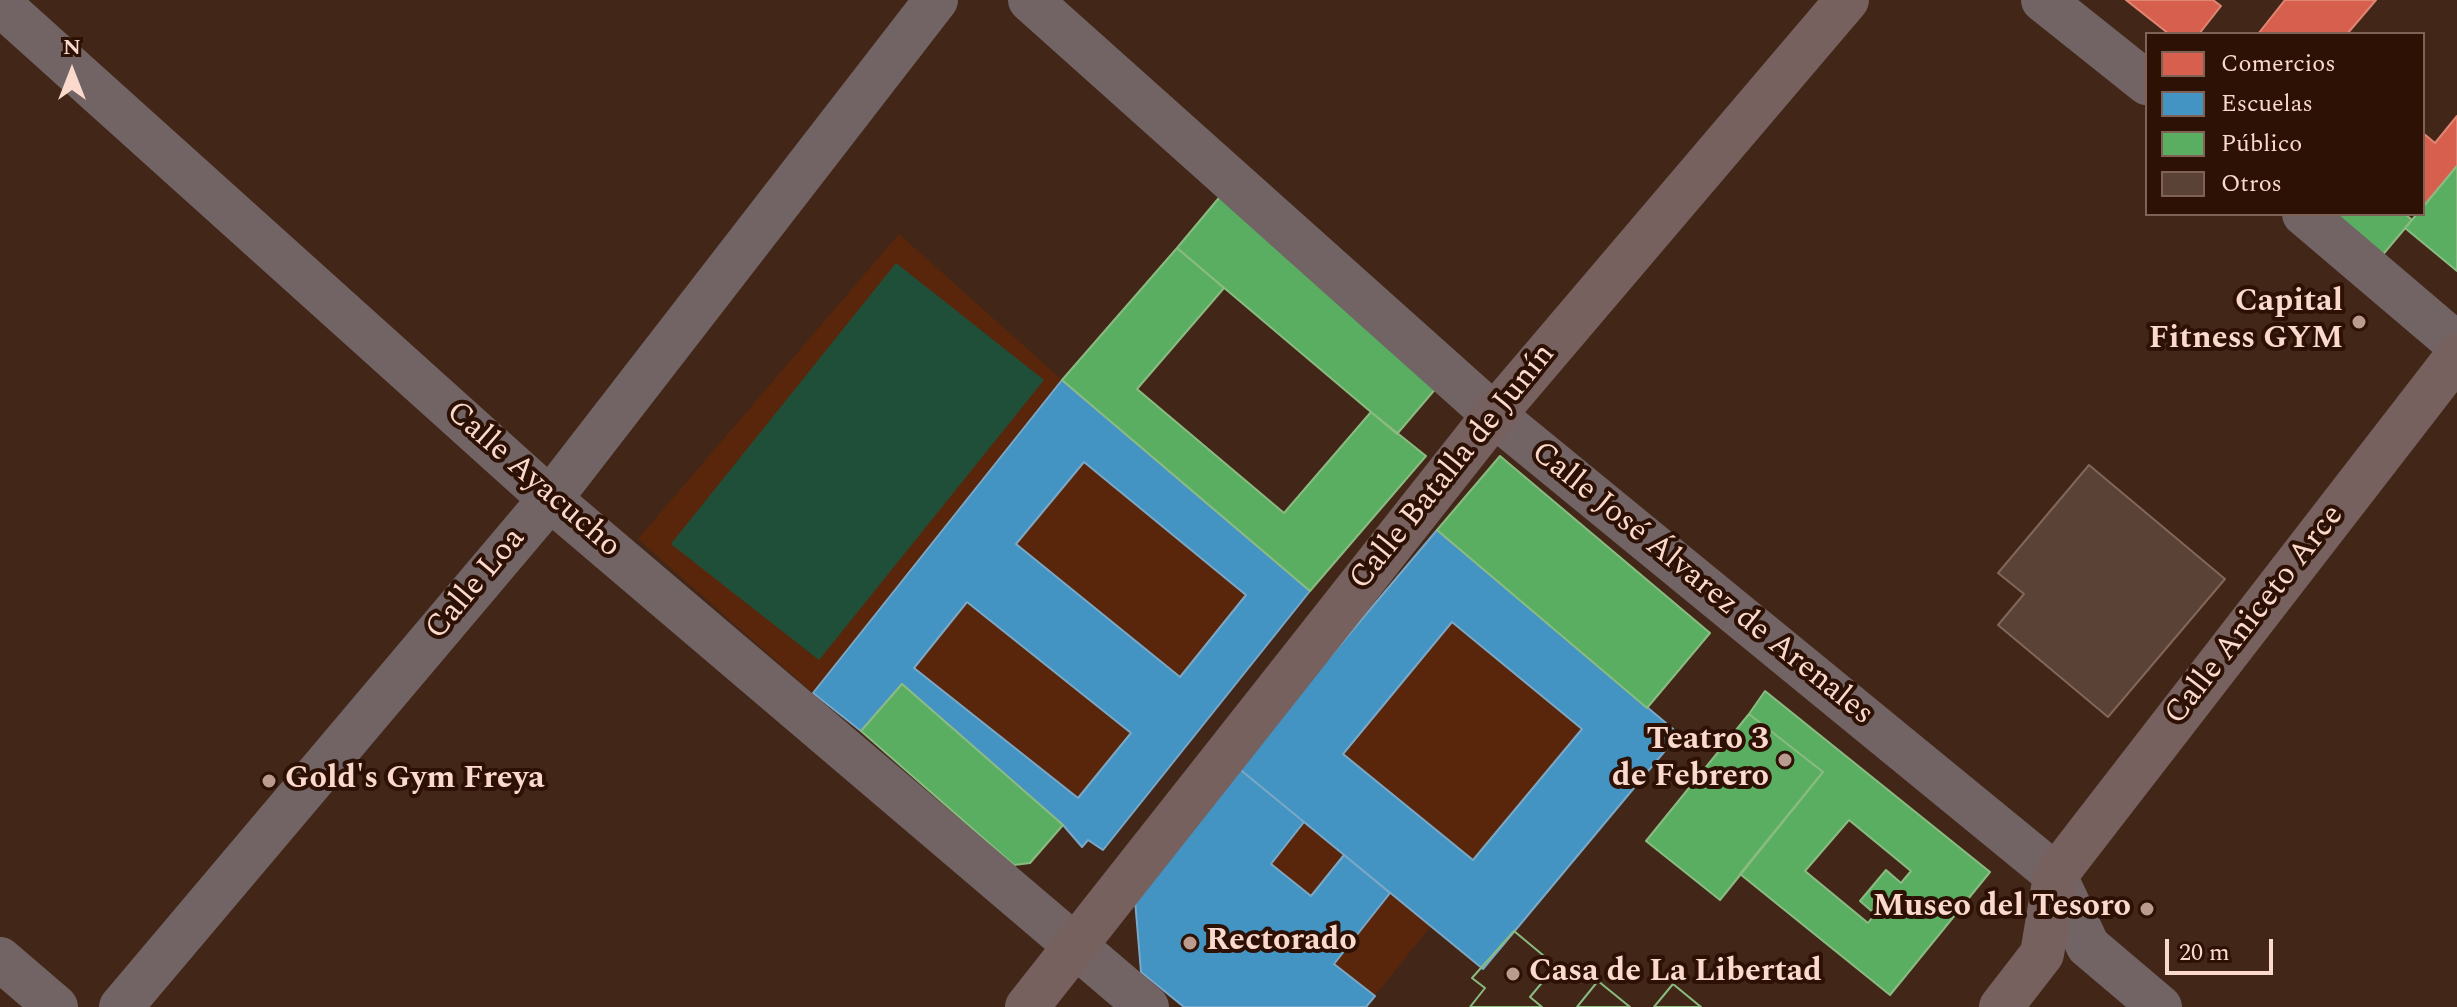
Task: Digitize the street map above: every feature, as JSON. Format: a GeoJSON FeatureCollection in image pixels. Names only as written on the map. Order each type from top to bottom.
{"type":"FeatureCollection","features":[{"type":"Feature","properties":{"kind":"main road","name":"Calle Batalla de Junín"},"geometry":{"type":"LineString","coordinates":[[1027,1007],[1494,415],[1847,0]]}},
{"type":"Feature","properties":{"kind":"main road","name":"Calle Aniceto Arce"},"geometry":{"type":"LineString","coordinates":[[2055,876],[2457,356]]}},
{"type":"Feature","properties":{"kind":"main road"},"geometry":{"type":"LineString","coordinates":[[2001,1007],[2042,954],[2055,876]]}},
{"type":"Feature","properties":{"kind":"street","name":"Calle Loa"},"geometry":{"type":"LineString","coordinates":[[121,1007],[550,499],[936,0]]}},
{"type":"Feature","properties":{"kind":"street","name":"Calle José Álvarez de Arenales"},"geometry":{"type":"LineString","coordinates":[[1030,0],[1494,415],[2055,876]]}},
{"type":"Feature","properties":{"kind":"street"},"geometry":{"type":"LineString","coordinates":[[2043,0],[2145,81]]}},
{"type":"Feature","properties":{"kind":"street","name":"Calle Ayacucho"},"geometry":{"type":"LineString","coordinates":[[0,4],[550,499],[1147,1007]]}},
{"type":"Feature","properties":{"kind":"street"},"geometry":{"type":"LineString","coordinates":[[2306,216],[2457,344]]}},
{"type":"Feature","properties":{"kind":"street"},"geometry":{"type":"LineString","coordinates":[[2055,876],[2088,946],[2160,1007]]}},
{"type":"Feature","properties":{"kind":"street"},"geometry":{"type":"LineString","coordinates":[[0,959],[56,1007]]}},
{"type":"Feature","properties":{"kind":"shaded area"},"geometry":{"type":"Polygon","coordinates":[[[899,234],[1062,380],[1310,591],[1103,850],[1088,840],[1082,847],[1063,825],[813,693],[638,539],[899,234]]]}},
{"type":"Feature","properties":{"kind":"shaded area"},"geometry":{"type":"Polygon","coordinates":[[[1437,530],[1679,734],[1483,969],[1431,926],[1366,1007],[1184,1007],[1141,972],[1135,900],[1237,767],[1437,530]]]}},
{"type":"Feature","properties":{"kind":"green space"},"geometry":{"type":"Polygon","coordinates":[[[896,263],[1044,380],[819,660],[671,544],[896,263]]]}},
{"type":"Feature","properties":{"kind":"building: Comercios"},"geometry":{"type":"Polygon","coordinates":[[[2126,0],[2213,0],[2221,6],[2201,32],[2166,32],[2126,0]]]}},
{"type":"Feature","properties":{"kind":"building: Comercios"},"geometry":{"type":"Polygon","coordinates":[[[2285,0],[2376,0],[2349,32],[2260,32],[2285,0]]]}},
{"type":"Feature","properties":{"kind":"building: Comercios"},"geometry":{"type":"Polygon","coordinates":[[[2457,116],[2457,166],[2425,205],[2425,135],[2435,143],[2457,116]]]}},
{"type":"Feature","properties":{"kind":"building: Escuelas"},"geometry":{"type":"Polygon","coordinates":[[[1062,380],[1310,591],[1103,850],[1088,840],[1082,847],[1063,825],[902,684],[861,731],[813,693],[1062,380]],[[1084,462],[1016,544],[1180,677],[1246,595],[1084,462]],[[967,602],[914,668],[1078,798],[1131,733],[967,602]]]}},
{"type":"Feature","properties":{"kind":"building: Escuelas"},"geometry":{"type":"Polygon","coordinates":[[[1437,530],[1679,734],[1483,969],[1237,767],[1437,530]],[[1452,622],[1343,754],[1473,860],[1582,729],[1452,622]]]}},
{"type":"Feature","properties":{"kind":"building: Escuelas"},"geometry":{"type":"Polygon","coordinates":[[[1237,767],[1304,822],[1271,864],[1311,896],[1344,855],[1390,893],[1334,964],[1375,996],[1366,1007],[1184,1007],[1141,972],[1135,900],[1237,767]]]}},
{"type":"Feature","properties":{"kind":"building: Público"},"geometry":{"type":"Polygon","coordinates":[[[2457,166],[2457,271],[2405,228],[2415,216],[2425,216],[2425,205],[2457,166]]]}},
{"type":"Feature","properties":{"kind":"building: Público"},"geometry":{"type":"Polygon","coordinates":[[[1223,193],[1443,380],[1397,434],[1177,248],[1223,193]]]}},
{"type":"Feature","properties":{"kind":"building: Público"},"geometry":{"type":"Polygon","coordinates":[[[2329,216],[2407,216],[2412,220],[2380,258],[2329,216]]]}},
{"type":"Feature","properties":{"kind":"building: Público"},"geometry":{"type":"Polygon","coordinates":[[[1177,248],[1224,288],[1137,389],[1284,513],[1371,412],[1426,456],[1310,591],[1062,380],[1177,248]]]}},
{"type":"Feature","properties":{"kind":"building: Público"},"geometry":{"type":"Polygon","coordinates":[[[1500,456],[1710,633],[1647,708],[1437,530],[1500,456]]]}},
{"type":"Feature","properties":{"kind":"building: Público"},"geometry":{"type":"Polygon","coordinates":[[[902,684],[1063,825],[1030,863],[1014,865],[861,731],[902,684]]]}},
{"type":"Feature","properties":{"kind":"building: Público"},"geometry":{"type":"Polygon","coordinates":[[[1765,691],[1990,872],[1890,995],[1740,874],[1823,772],[1749,714],[1765,691]],[[1849,820],[1805,871],[1868,923],[1875,914],[1860,901],[1886,870],[1901,883],[1911,871],[1849,820]]]}},
{"type":"Feature","properties":{"kind":"building: Público"},"geometry":{"type":"Polygon","coordinates":[[[1749,714],[1823,772],[1720,900],[1646,841],[1749,714]]]}},
{"type":"Feature","properties":{"kind":"building: Público","name":"Casa de La Libertad"},"geometry":{"type":"Polygon","coordinates":[[[1514,931],[1556,966],[1530,997],[1542,1007],[1470,1007],[1485,988],[1472,978],[1514,931]]]}},
{"type":"Feature","properties":{"kind":"building: Público","name":"Casa de La Libertad"},"geometry":{"type":"Polygon","coordinates":[[[1514,931],[1556,966],[1530,997],[1542,1007],[1470,1007],[1485,988],[1472,978],[1514,931]]]}},
{"type":"Feature","properties":{"kind":"building: Público","name":"Casa de La Libertad"},"geometry":{"type":"Polygon","coordinates":[[[1598,981],[1630,1007],[1577,1007],[1598,981]]]}},
{"type":"Feature","properties":{"kind":"building: Público","name":"Casa de La Libertad"},"geometry":{"type":"Polygon","coordinates":[[[1598,981],[1630,1007],[1577,1007],[1598,981]]]}},
{"type":"Feature","properties":{"kind":"building: Público","name":"Casa de La Libertad"},"geometry":{"type":"Polygon","coordinates":[[[1673,984],[1701,1007],[1654,1007],[1673,984]]]}},
{"type":"Feature","properties":{"kind":"building: Público","name":"Casa de La Libertad"},"geometry":{"type":"Polygon","coordinates":[[[1673,984],[1701,1007],[1654,1007],[1673,984]]]}},
{"type":"Feature","properties":{"kind":"building: Otros"},"geometry":{"type":"Polygon","coordinates":[[[2089,465],[2225,579],[2108,717],[1998,625],[2024,594],[1998,573],[2089,465]]]}},
{"type":"Feature","properties":{"kind":"place","name":"Capital Fitness GYM"},"geometry":{"type":"Point","coordinates":[2359,322]}},
{"type":"Feature","properties":{"kind":"place","name":"Teatro 3 de Febrero"},"geometry":{"type":"Point","coordinates":[1785,760]}},
{"type":"Feature","properties":{"kind":"place","name":"Gold's Gym Freya"},"geometry":{"type":"Point","coordinates":[269,781]}},
{"type":"Feature","properties":{"kind":"place","name":"Museo del Tesoro"},"geometry":{"type":"Point","coordinates":[2147,909]}},
{"type":"Feature","properties":{"kind":"place","name":"Rectorado"},"geometry":{"type":"Point","coordinates":[1190,943]}},
{"type":"Feature","properties":{"kind":"place","name":"Casa de La Libertad"},"geometry":{"type":"Point","coordinates":[1513,974]}}]}
